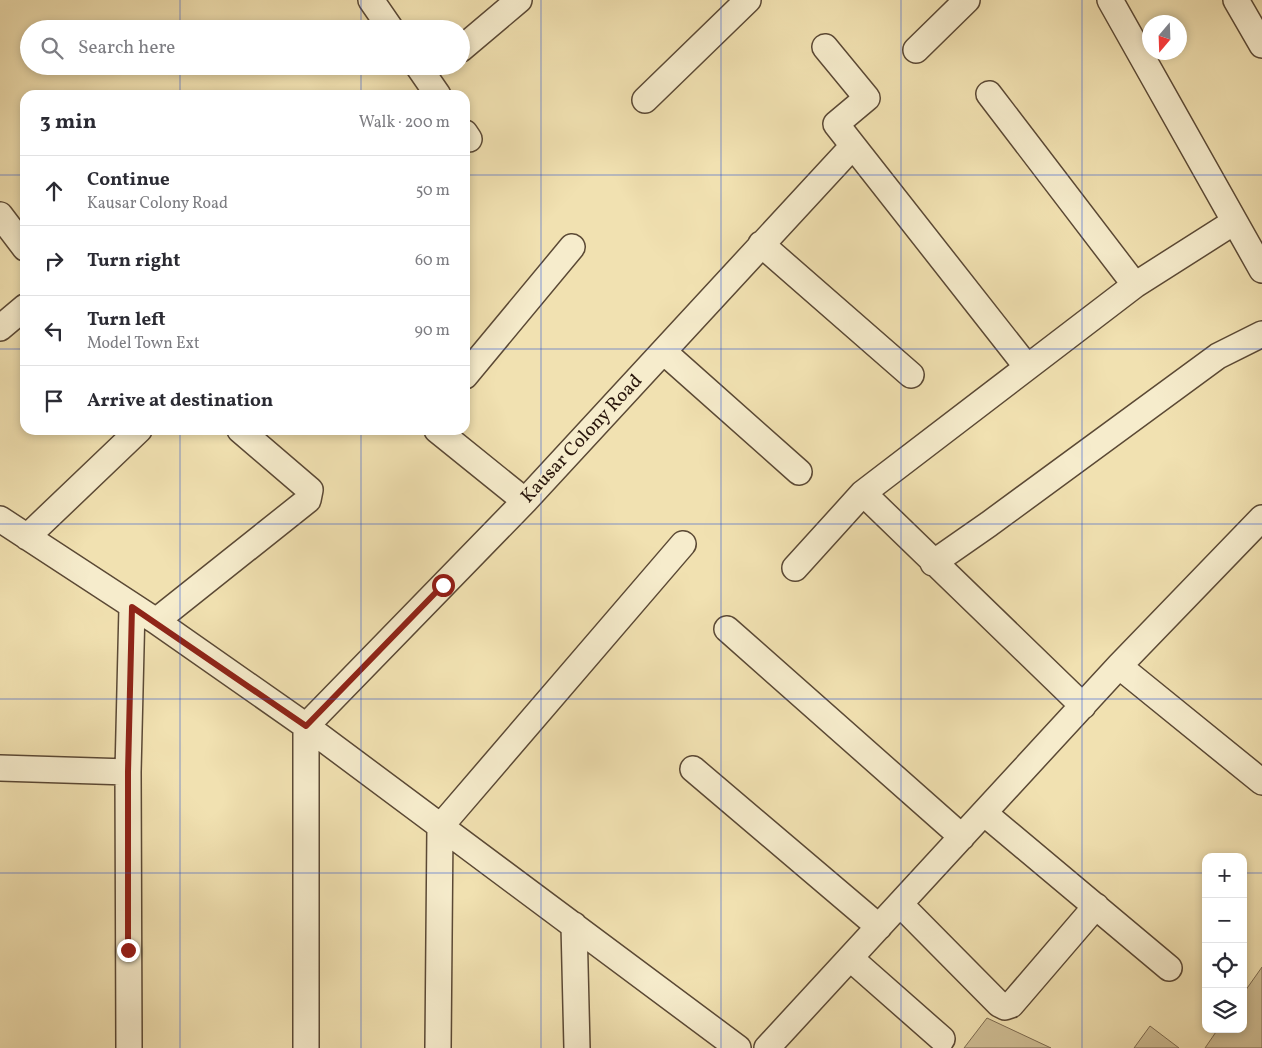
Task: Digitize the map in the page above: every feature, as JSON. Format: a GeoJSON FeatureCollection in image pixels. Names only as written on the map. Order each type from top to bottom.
{"type":"FeatureCollection","features":[{"type":"Feature","properties":{"kind":"street"},"geometry":{"type":"LineString","coordinates":[[371,0],[385,20]]}},
{"type":"Feature","properties":{"kind":"street"},"geometry":{"type":"LineString","coordinates":[[470,42],[519,0]]}},
{"type":"Feature","properties":{"kind":"street"},"geometry":{"type":"LineString","coordinates":[[645,100],[748,0]]}},
{"type":"Feature","properties":{"kind":"street"},"geometry":{"type":"LineString","coordinates":[[916,50],[967,0]]}},
{"type":"Feature","properties":{"kind":"street"},"geometry":{"type":"LineString","coordinates":[[1110,0],[1262,270]]}},
{"type":"Feature","properties":{"kind":"street"},"geometry":{"type":"LineString","coordinates":[[1236,0],[1262,45]]}},
{"type":"Feature","properties":{"kind":"street"},"geometry":{"type":"LineString","coordinates":[[825,47],[867,98],[836,124],[1027,367]]}},
{"type":"Feature","properties":{"kind":"street"},"geometry":{"type":"LineString","coordinates":[[989,94],[1135,285]]}},
{"type":"Feature","properties":{"kind":"street","name":"Kausar Colony Road"},"geometry":{"type":"LineString","coordinates":[[306,726],[525,501],[852,146]]}},
{"type":"Feature","properties":{"kind":"street"},"geometry":{"type":"LineString","coordinates":[[0,215],[20,241]]}},
{"type":"Feature","properties":{"kind":"street"},"geometry":{"type":"LineString","coordinates":[[795,568],[863,493],[1135,285],[1234,222]]}},
{"type":"Feature","properties":{"kind":"street"},"geometry":{"type":"LineString","coordinates":[[761,244],[911,375]]}},
{"type":"Feature","properties":{"kind":"street"},"geometry":{"type":"LineString","coordinates":[[470,370],[572,247]]}},
{"type":"Feature","properties":{"kind":"street"},"geometry":{"type":"LineString","coordinates":[[0,328],[20,311]]}},
{"type":"Feature","properties":{"kind":"street"},"geometry":{"type":"LineString","coordinates":[[933,563],[1218,356],[1262,334]]}},
{"type":"Feature","properties":{"kind":"street"},"geometry":{"type":"LineString","coordinates":[[664,352],[799,472]]}},
{"type":"Feature","properties":{"kind":"street"},"geometry":{"type":"LineString","coordinates":[[27,537],[134,435]]}},
{"type":"Feature","properties":{"kind":"street"},"geometry":{"type":"LineString","coordinates":[[156,622],[308,500],[310,490],[246,435]]}},
{"type":"Feature","properties":{"kind":"street"},"geometry":{"type":"LineString","coordinates":[[443,435],[525,501]]}},
{"type":"Feature","properties":{"kind":"street"},"geometry":{"type":"LineString","coordinates":[[863,493],[933,563],[1083,706]]}},
{"type":"Feature","properties":{"kind":"street"},"geometry":{"type":"LineString","coordinates":[[768,1048],[1119,666],[1262,518]]}},
{"type":"Feature","properties":{"kind":"street"},"geometry":{"type":"LineString","coordinates":[[0,519],[156,622],[306,726],[738,1048]]}},
{"type":"Feature","properties":{"kind":"street"},"geometry":{"type":"LineString","coordinates":[[438,1048],[440,827],[683,544]]}},
{"type":"Feature","properties":{"kind":"street"},"geometry":{"type":"LineString","coordinates":[[129,1048],[128,772],[132,607]]}},
{"type":"Feature","properties":{"kind":"street"},"geometry":{"type":"LineString","coordinates":[[727,629],[962,837]]}},
{"type":"Feature","properties":{"kind":"street"},"geometry":{"type":"LineString","coordinates":[[1119,666],[1262,782]]}},
{"type":"Feature","properties":{"kind":"street"},"geometry":{"type":"LineString","coordinates":[[306,726],[306,1048]]}},
{"type":"Feature","properties":{"kind":"street"},"geometry":{"type":"LineString","coordinates":[[0,768],[128,772]]}},
{"type":"Feature","properties":{"kind":"street"},"geometry":{"type":"LineString","coordinates":[[693,770],[879,927]]}},
{"type":"Feature","properties":{"kind":"street"},"geometry":{"type":"LineString","coordinates":[[984,813],[1169,968]]}},
{"type":"Feature","properties":{"kind":"street"},"geometry":{"type":"LineString","coordinates":[[900,904],[1005,1007],[1011,1005],[1096,906]]}},
{"type":"Feature","properties":{"kind":"street"},"geometry":{"type":"LineString","coordinates":[[574,925],[577,1048]]}},
{"type":"Feature","properties":{"kind":"street"},"geometry":{"type":"LineString","coordinates":[[850,958],[942,1039]]}},
{"type":"Feature","properties":{"kind":"shaded area"},"geometry":{"type":"Polygon","coordinates":[[[1262,967],[1262,1048],[1205,1048],[1215,1033],[1247,1033],[1247,988],[1262,967]]]}},
{"type":"Feature","properties":{"kind":"shaded area"},"geometry":{"type":"Polygon","coordinates":[[[987,1018],[1051,1048],[964,1048],[987,1018]]]}},
{"type":"Feature","properties":{"kind":"shaded area"},"geometry":{"type":"Polygon","coordinates":[[[1150,1026],[1179,1048],[1134,1048],[1150,1026]]]}},
{"type":"Feature","properties":{"kind":"route"},"geometry":{"type":"LineString","coordinates":[[128,950],[128,772],[132,607],[306,726],[443,585]]}}]}
